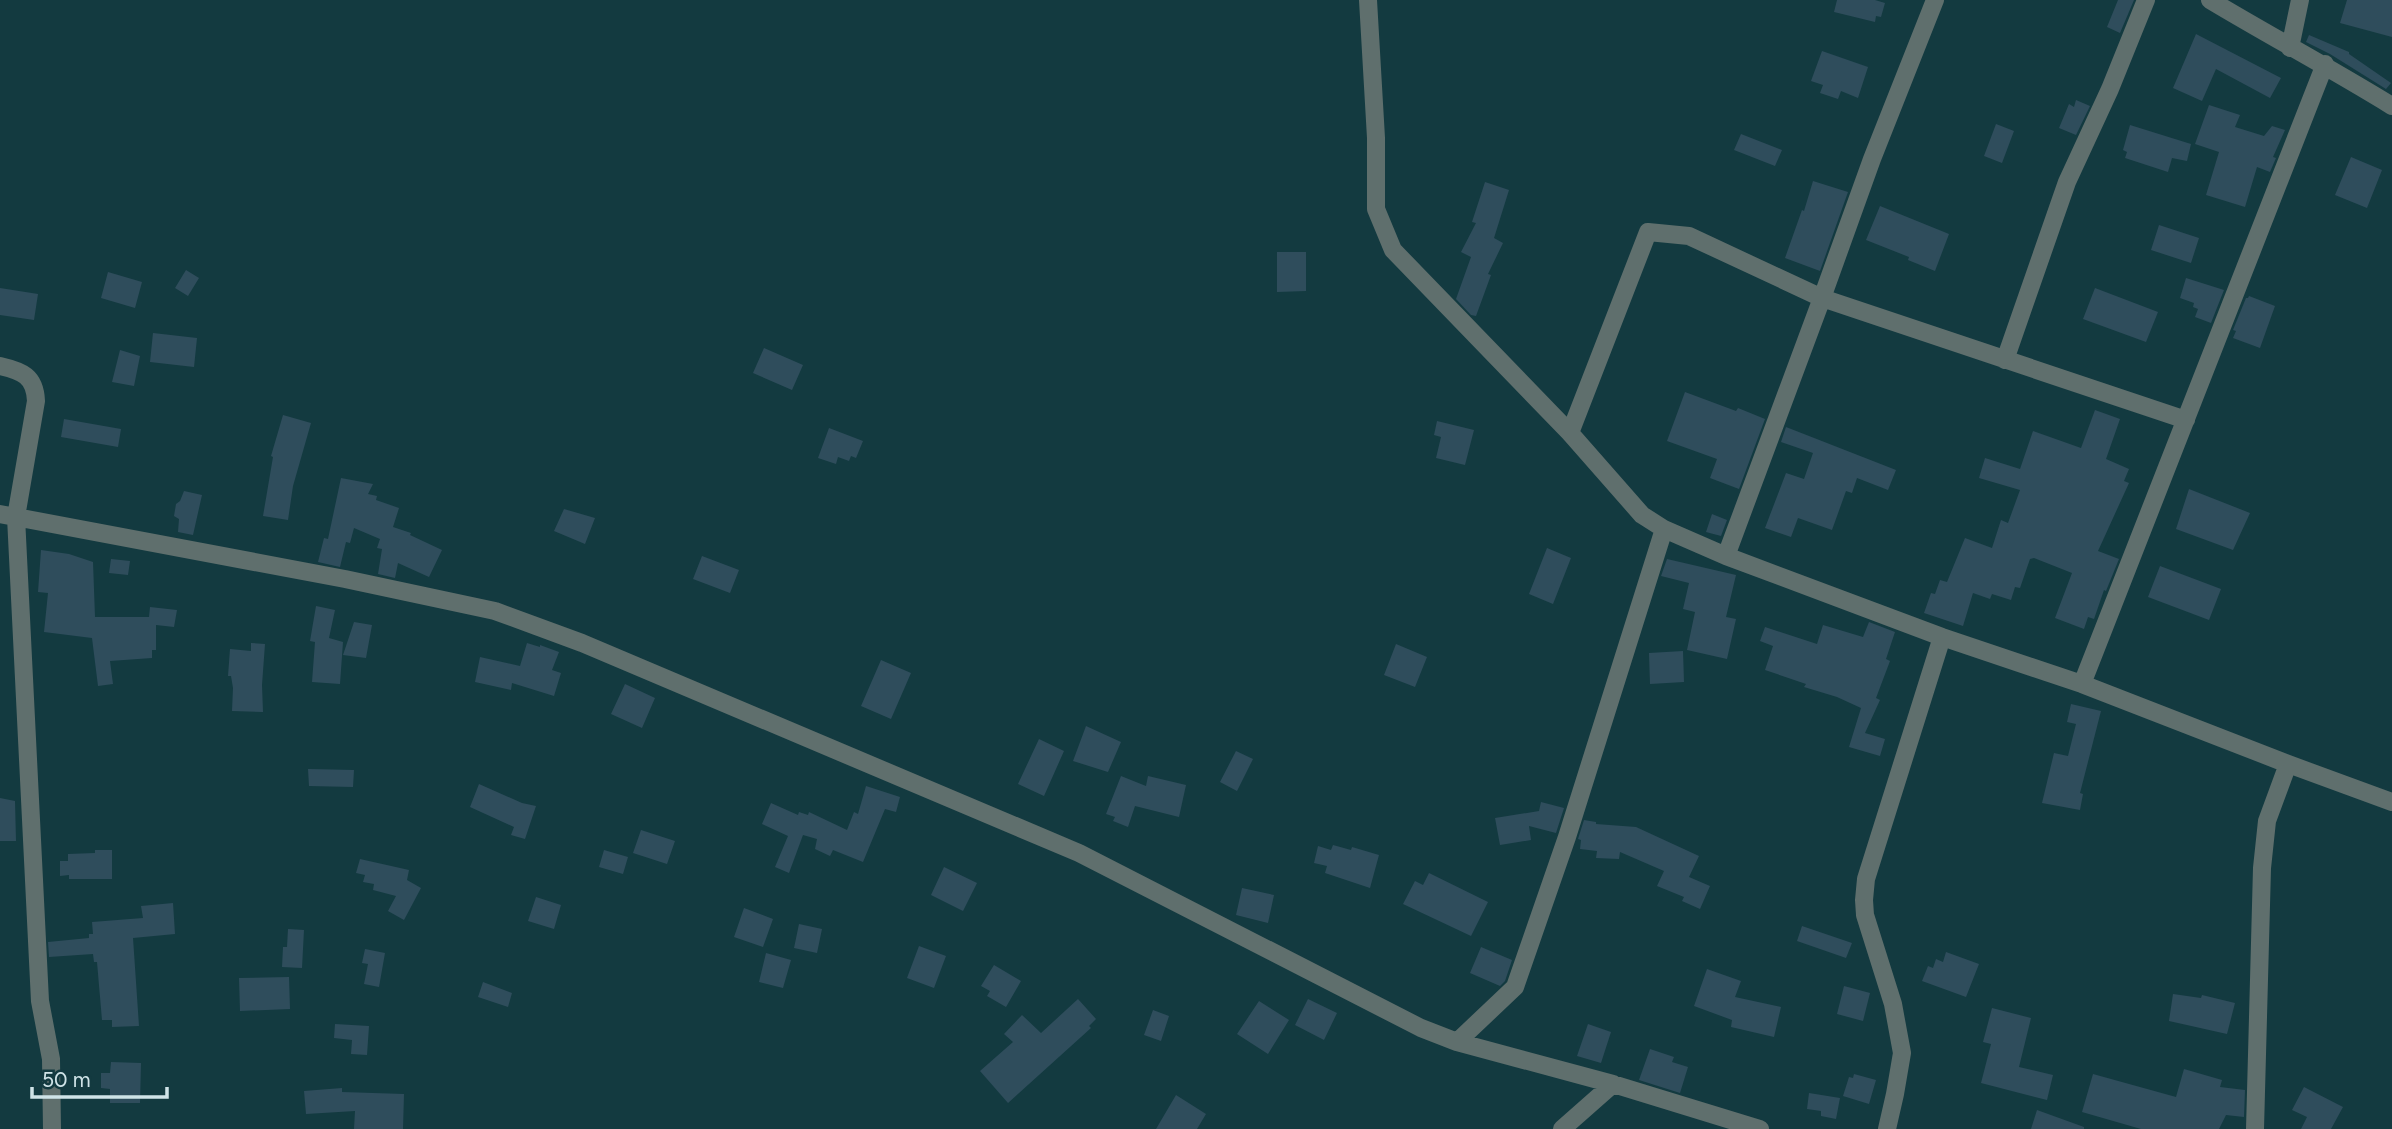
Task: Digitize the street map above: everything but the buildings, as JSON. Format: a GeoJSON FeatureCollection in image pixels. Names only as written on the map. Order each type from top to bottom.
{"type":"FeatureCollection","features":[{"type":"Feature","properties":{"kind":"street"},"geometry":{"type":"LineString","coordinates":[[1368,0],[1376,138],[1376,209],[1393,250],[1570,433],[1642,515],[1664,529],[1726,556],[1942,637],[2082,684],[2392,802]]}},
{"type":"Feature","properties":{"kind":"street"},"geometry":{"type":"LineString","coordinates":[[1726,556],[1872,159],[1935,0]]}},
{"type":"Feature","properties":{"kind":"street"},"geometry":{"type":"LineString","coordinates":[[2006,360],[2067,182],[2110,89],[2146,0]]}},
{"type":"Feature","properties":{"kind":"street"},"geometry":{"type":"LineString","coordinates":[[2210,0],[2290,48],[2325,64],[2392,106]]}},
{"type":"Feature","properties":{"kind":"street"},"geometry":{"type":"LineString","coordinates":[[2290,48],[2300,0]]}},
{"type":"Feature","properties":{"kind":"street"},"geometry":{"type":"LineString","coordinates":[[2082,684],[2325,64]]}},
{"type":"Feature","properties":{"kind":"street"},"geometry":{"type":"LineString","coordinates":[[1570,433],[1648,232],[1689,236],[1822,298],[2186,420]]}},
{"type":"Feature","properties":{"kind":"street"},"geometry":{"type":"LineString","coordinates":[[0,366],[20,371],[36,389],[36,401],[8,516],[40,1001],[51,1059],[52,1129]]}},
{"type":"Feature","properties":{"kind":"street"},"geometry":{"type":"LineString","coordinates":[[8,516],[495,611],[582,643],[1079,853],[1421,1028],[1457,1042],[1613,1084],[1760,1129]]}},
{"type":"Feature","properties":{"kind":"street"},"geometry":{"type":"LineString","coordinates":[[1457,1042],[1515,987],[1567,838],[1664,529]]}},
{"type":"Feature","properties":{"kind":"street"},"geometry":{"type":"LineString","coordinates":[[1887,1129],[1902,1053],[1893,1004],[1865,915],[1866,879],[1942,637]]}},
{"type":"Feature","properties":{"kind":"street"},"geometry":{"type":"LineString","coordinates":[[2255,1129],[2262,868],[2267,821],[2288,764]]}},
{"type":"Feature","properties":{"kind":"street"},"geometry":{"type":"LineString","coordinates":[[1562,1129],[1613,1084]]}}]}
